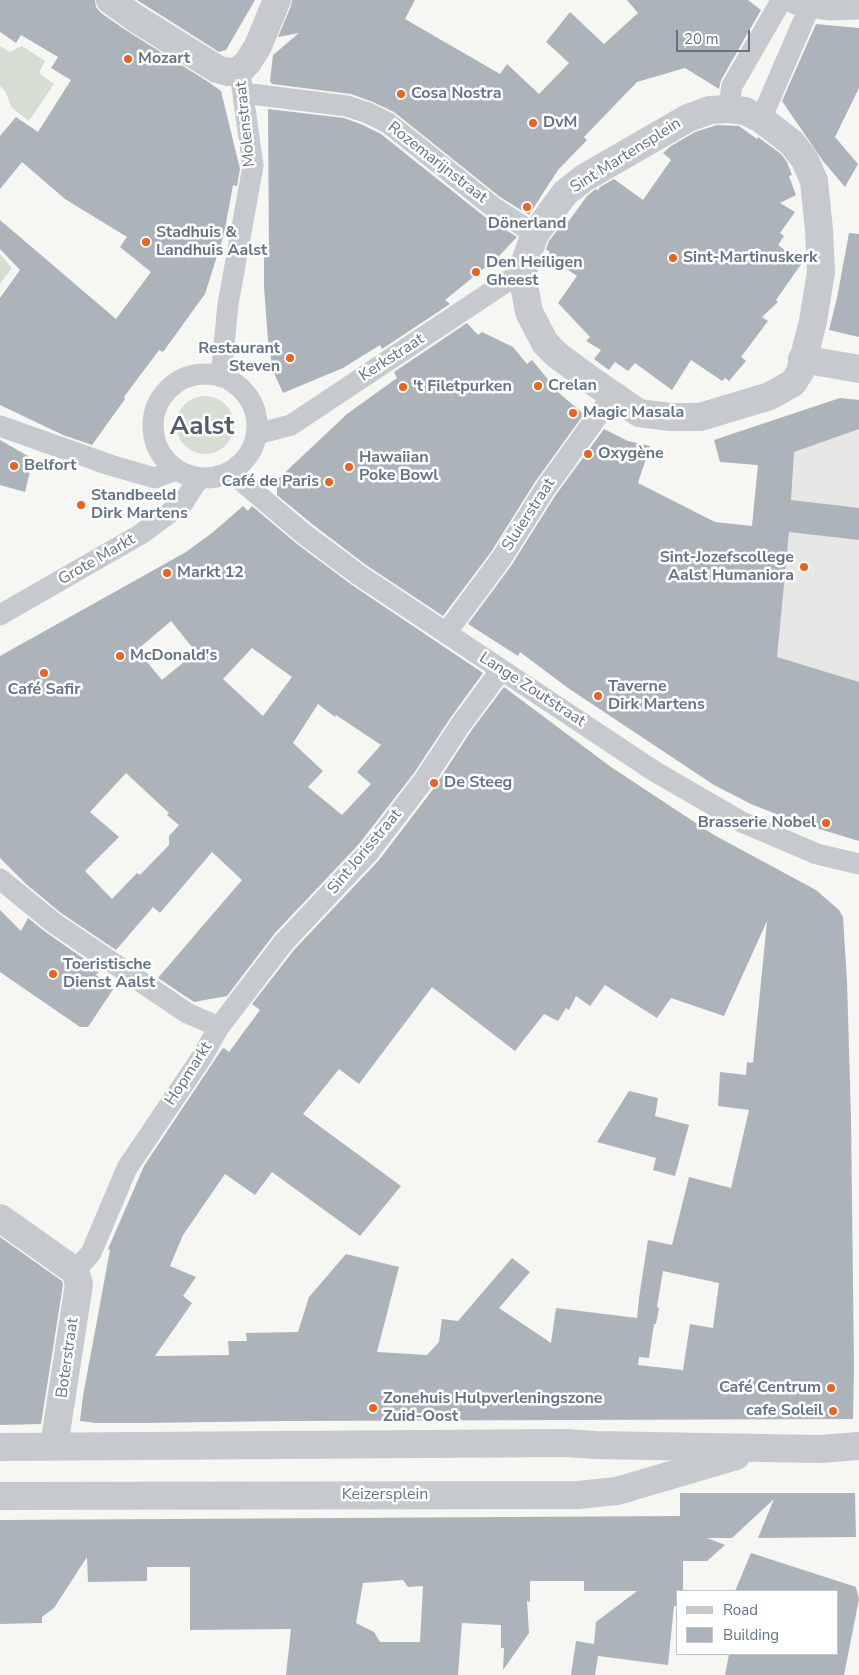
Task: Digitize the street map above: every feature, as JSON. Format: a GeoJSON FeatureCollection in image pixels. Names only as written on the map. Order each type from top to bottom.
{"type":"FeatureCollection","features":[{"type":"Feature","properties":{"kind":"street"},"geometry":{"type":"LineString","coordinates":[[110,0],[135,18],[217,69],[228,72],[241,82]]}},
{"type":"Feature","properties":{"kind":"street","name":"Molenstraat"},"geometry":{"type":"LineString","coordinates":[[221,376],[228,304],[253,166],[241,82],[248,62],[258,46],[277,0]]}},
{"type":"Feature","properties":{"kind":"street"},"geometry":{"type":"LineString","coordinates":[[728,108],[732,86],[778,1],[828,10],[859,9]]}},
{"type":"Feature","properties":{"kind":"street"},"geometry":{"type":"LineString","coordinates":[[760,119],[809,8]]}},
{"type":"Feature","properties":{"kind":"street","name":"Rozemarijnstraat"},"geometry":{"type":"LineString","coordinates":[[241,82],[347,106],[368,113],[395,128],[493,207],[535,234]]}},
{"type":"Feature","properties":{"kind":"street","name":"Sint Martensplein"},"geometry":{"type":"LineString","coordinates":[[728,108],[745,111],[760,119],[792,142],[805,160],[814,181],[820,230],[821,272],[813,321],[800,372],[794,383],[770,396],[700,417],[670,417],[639,413],[612,396],[557,355],[545,343],[529,312],[524,285],[524,264],[535,234],[565,194],[584,178],[688,118],[710,110],[728,108]]}},
{"type":"Feature","properties":{"kind":"street","name":"Kerkstraat"},"geometry":{"type":"LineString","coordinates":[[257,434],[291,425],[509,280],[524,285]]}},
{"type":"Feature","properties":{"kind":"street"},"geometry":{"type":"LineString","coordinates":[[802,359],[859,369]]}},
{"type":"Feature","properties":{"kind":"street"},"geometry":{"type":"LineString","coordinates":[[204,373],[221,376],[234,382],[245,392],[253,405],[257,419],[257,434],[253,449],[244,462],[231,472],[216,478],[187,476],[176,470],[160,452],[153,431],[154,414],[161,398],[172,385],[187,377],[204,373]]}},
{"type":"Feature","properties":{"kind":"street","name":"Sluierstraat"},"geometry":{"type":"LineString","coordinates":[[446,633],[501,558],[545,489],[612,396]]}},
{"type":"Feature","properties":{"kind":"street"},"geometry":{"type":"LineString","coordinates":[[0,426],[110,465],[154,478],[176,470]]}},
{"type":"Feature","properties":{"kind":"street","name":"Lange Zoutstraat"},"geometry":{"type":"LineString","coordinates":[[231,472],[304,534],[344,564],[654,771],[742,822],[817,854],[859,864]]}},
{"type":"Feature","properties":{"kind":"street","name":"Grote Markt"},"geometry":{"type":"LineString","coordinates":[[2,607],[141,534],[183,503],[199,478]]}},
{"type":"Feature","properties":{"kind":"street","name":"Sint Jorisstraat"},"geometry":{"type":"LineString","coordinates":[[219,1027],[284,942],[368,852],[424,780],[461,724],[502,670]]}},
{"type":"Feature","properties":{"kind":"street","name":"Hopmarkt"},"geometry":{"type":"LineString","coordinates":[[4,890],[187,1013],[219,1027],[202,1057],[127,1168],[91,1253],[75,1271]]}},
{"type":"Feature","properties":{"kind":"street"},"geometry":{"type":"LineString","coordinates":[[0,1218],[75,1271]]}},
{"type":"Feature","properties":{"kind":"street","name":"Boterstraat"},"geometry":{"type":"LineString","coordinates":[[54,1446],[78,1284],[75,1271]]}},
{"type":"Feature","properties":{"kind":"street","name":"Keizersplein"},"geometry":{"type":"LineString","coordinates":[[0,1447],[566,1443],[830,1449],[859,1446]]}},
{"type":"Feature","properties":{"kind":"street"},"geometry":{"type":"LineString","coordinates":[[609,1445],[622,1455],[625,1461],[625,1476],[617,1491]]}},
{"type":"Feature","properties":{"kind":"street","name":"Keizersplein"},"geometry":{"type":"LineString","coordinates":[[0,1496],[578,1495],[617,1491],[764,1447]]}},
{"type":"Feature","properties":{"kind":"shaded area"},"geometry":{"type":"Polygon","coordinates":[[[0,46],[10,52],[22,46],[45,61],[39,73],[54,84],[29,121],[12,108],[5,91],[0,86],[0,46]]]}},
{"type":"Feature","properties":{"kind":"shaded area"},"geometry":{"type":"Polygon","coordinates":[[[0,254],[12,268],[0,284],[0,254]]]}},
{"type":"Feature","properties":{"kind":"shaded area"},"geometry":{"type":"Polygon","coordinates":[[[199,396],[211,396],[226,404],[234,419],[234,431],[226,446],[211,454],[199,454],[184,446],[176,431],[176,419],[184,404],[199,396]]]}},
{"type":"Feature","properties":{"kind":"shaded area","name":"Sint-Jozefscollege Aalst Humaniora"},"geometry":{"type":"Polygon","coordinates":[[[841,398],[859,400],[859,739],[729,629],[744,607],[758,466],[738,463],[729,435],[841,398]]]}},
{"type":"Feature","properties":{"kind":"building"},"geometry":{"type":"Polygon","coordinates":[[[0,0],[95,0],[96,7],[101,13],[221,91],[240,169],[237,186],[233,185],[224,234],[205,294],[163,352],[159,350],[124,397],[125,399],[92,445],[63,435],[0,405],[0,298],[20,270],[0,249],[0,220],[116,319],[151,272],[120,247],[127,237],[65,199],[22,162],[0,189],[0,136],[16,117],[38,132],[71,80],[51,68],[58,57],[21,35],[16,43],[0,32],[0,0]]]}},
{"type":"Feature","properties":{"kind":"building"},"geometry":{"type":"Polygon","coordinates":[[[137,0],[255,0],[226,50],[219,52],[137,0]]]}},
{"type":"Feature","properties":{"kind":"building"},"geometry":{"type":"Polygon","coordinates":[[[292,0],[415,0],[405,19],[500,74],[507,64],[539,94],[569,63],[546,42],[570,12],[604,44],[638,13],[627,0],[748,0],[761,10],[721,80],[719,89],[685,68],[637,82],[584,137],[587,140],[558,170],[529,215],[500,197],[394,112],[351,94],[272,84],[270,81],[273,55],[299,33],[278,37],[292,0]]]}},
{"type":"Feature","properties":{"kind":"building"},"geometry":{"type":"Polygon","coordinates":[[[816,24],[859,28],[859,88],[835,137],[858,164],[845,187],[823,161],[782,101],[816,24]]]}},
{"type":"Feature","properties":{"kind":"building"},"geometry":{"type":"Polygon","coordinates":[[[268,109],[344,118],[381,134],[485,217],[517,237],[498,257],[445,300],[450,304],[382,349],[380,345],[343,368],[283,393],[273,371],[268,340],[264,287],[264,257],[269,257],[268,109]]]}},
{"type":"Feature","properties":{"kind":"building","name":"Sint-Martinuskerk"},"geometry":{"type":"Polygon","coordinates":[[[717,125],[739,126],[781,154],[787,162],[792,175],[789,176],[796,195],[780,203],[795,212],[780,233],[784,236],[778,245],[802,263],[776,300],[778,302],[762,317],[768,321],[741,357],[746,361],[729,381],[725,378],[722,381],[691,360],[672,390],[635,363],[628,371],[615,362],[609,370],[594,359],[601,350],[586,341],[590,337],[558,303],[577,276],[547,256],[550,252],[546,249],[549,241],[560,227],[563,229],[587,196],[593,191],[598,190],[614,179],[643,200],[671,160],[663,153],[695,132],[717,125]]]}},
{"type":"Feature","properties":{"kind":"building"},"geometry":{"type":"Polygon","coordinates":[[[849,233],[859,234],[859,337],[829,330],[849,233]]]}},
{"type":"Feature","properties":{"kind":"building"},"geometry":{"type":"Polygon","coordinates":[[[467,323],[478,335],[482,332],[513,347],[527,364],[532,360],[560,394],[584,414],[535,482],[491,552],[443,616],[366,565],[312,524],[277,495],[277,480],[347,414],[397,378],[394,372],[467,323]]]}},
{"type":"Feature","properties":{"kind":"building"},"geometry":{"type":"Polygon","coordinates":[[[840,398],[859,400],[859,429],[794,452],[791,500],[859,508],[859,540],[789,532],[777,657],[859,682],[859,841],[796,822],[751,804],[714,785],[568,688],[520,652],[518,656],[468,624],[511,566],[555,496],[604,429],[628,441],[650,446],[638,483],[715,522],[752,526],[758,465],[720,462],[714,440],[840,398]]]}},
{"type":"Feature","properties":{"kind":"building"},"geometry":{"type":"Polygon","coordinates":[[[0,440],[33,459],[25,492],[0,485],[0,440]]]}},
{"type":"Feature","properties":{"kind":"building"},"geometry":{"type":"Polygon","coordinates":[[[243,506],[248,511],[252,506],[297,544],[352,585],[483,673],[414,773],[359,844],[275,933],[227,996],[194,1002],[158,978],[242,880],[212,852],[160,913],[153,907],[116,950],[61,913],[26,884],[0,858],[0,656],[186,552],[212,533],[243,506]],[[171,621],[137,650],[162,680],[196,652],[171,621]],[[252,648],[223,679],[263,716],[292,677],[252,648]],[[318,704],[293,743],[323,771],[308,787],[342,815],[371,784],[357,772],[381,745],[336,715],[335,717],[318,704]],[[126,773],[90,812],[119,837],[85,871],[112,899],[137,873],[140,875],[169,845],[169,836],[179,825],[167,815],[169,813],[126,773]]]}},
{"type":"Feature","properties":{"kind":"building"},"geometry":{"type":"Polygon","coordinates":[[[504,687],[611,767],[714,835],[816,890],[839,910],[843,917],[851,1117],[853,1419],[142,1423],[80,1421],[110,1250],[108,1249],[144,1166],[222,1049],[224,1048],[229,1052],[260,1010],[252,1004],[294,950],[379,860],[434,788],[471,731],[504,687]],[[767,921],[724,1016],[671,998],[657,1018],[605,985],[590,1006],[576,996],[569,1010],[566,1008],[558,1021],[544,1014],[515,1051],[432,987],[359,1084],[339,1069],[303,1114],[401,1186],[360,1236],[272,1172],[255,1195],[225,1174],[183,1235],[170,1266],[196,1277],[183,1296],[192,1303],[155,1356],[229,1355],[228,1341],[247,1341],[246,1333],[298,1332],[309,1297],[346,1254],[399,1267],[377,1352],[427,1355],[439,1342],[442,1319],[458,1321],[512,1258],[530,1272],[499,1308],[551,1343],[556,1308],[637,1318],[648,1240],[672,1245],[689,1177],[731,1188],[749,1110],[718,1106],[720,1072],[746,1075],[747,1062],[753,1063],[767,921]],[[663,1271],[657,1307],[659,1308],[656,1324],[654,1324],[649,1358],[639,1357],[638,1365],[683,1370],[690,1324],[713,1328],[719,1283],[663,1271]]]}},
{"type":"Feature","properties":{"kind":"building","name":"Toeristische Dienst Aalst"},"geometry":{"type":"Polygon","coordinates":[[[0,910],[21,931],[28,918],[100,970],[96,975],[114,988],[88,1027],[80,1027],[0,972],[0,910]]]}},
{"type":"Feature","properties":{"kind":"building"},"geometry":{"type":"Polygon","coordinates":[[[629,1091],[658,1098],[655,1116],[689,1125],[675,1176],[653,1170],[656,1158],[597,1142],[629,1091]]]}},
{"type":"Feature","properties":{"kind":"building"},"geometry":{"type":"Polygon","coordinates":[[[0,1237],[62,1281],[63,1285],[41,1424],[0,1425],[0,1237]]]}},
{"type":"Feature","properties":{"kind":"building"},"geometry":{"type":"Polygon","coordinates":[[[680,1493],[855,1493],[856,1537],[758,1538],[774,1499],[732,1538],[707,1538],[725,1545],[707,1561],[683,1561],[683,1590],[676,1590],[676,1606],[674,1606],[668,1665],[598,1656],[595,1675],[571,1675],[576,1641],[594,1644],[596,1622],[637,1591],[584,1591],[584,1581],[530,1581],[530,1602],[527,1601],[529,1633],[503,1670],[504,1648],[501,1648],[501,1625],[462,1623],[458,1675],[286,1675],[291,1629],[190,1630],[190,1567],[147,1567],[147,1581],[88,1582],[87,1557],[54,1608],[42,1617],[42,1623],[0,1624],[0,1520],[680,1516],[680,1493]],[[403,1580],[363,1583],[356,1623],[374,1632],[380,1642],[420,1642],[423,1586],[408,1587],[403,1580]]]}},
{"type":"Feature","properties":{"kind":"building"},"geometry":{"type":"Polygon","coordinates":[[[751,1553],[856,1587],[859,1599],[844,1675],[725,1675],[729,1655],[839,1655],[839,1590],[735,1590],[751,1553]]]}},
{"type":"Feature","properties":{"kind":"place","name":"Mozart"},"geometry":{"type":"Point","coordinates":[128,59]}},
{"type":"Feature","properties":{"kind":"place","name":"Cosa Nostra"},"geometry":{"type":"Point","coordinates":[401,94]}},
{"type":"Feature","properties":{"kind":"place","name":"DvM"},"geometry":{"type":"Point","coordinates":[533,123]}},
{"type":"Feature","properties":{"kind":"place","name":"Dönerland"},"geometry":{"type":"Point","coordinates":[527,207]}},
{"type":"Feature","properties":{"kind":"place","name":"Stadhuis & Landhuis Aalst"},"geometry":{"type":"Point","coordinates":[146,242]}},
{"type":"Feature","properties":{"kind":"place","name":"Sint-Martinuskerk"},"geometry":{"type":"Point","coordinates":[673,258]}},
{"type":"Feature","properties":{"kind":"place","name":"Den Heiligen Gheest"},"geometry":{"type":"Point","coordinates":[476,272]}},
{"type":"Feature","properties":{"kind":"place","name":"Restaurant Steven"},"geometry":{"type":"Point","coordinates":[290,358]}},
{"type":"Feature","properties":{"kind":"place","name":"Crelan"},"geometry":{"type":"Point","coordinates":[538,386]}},
{"type":"Feature","properties":{"kind":"place","name":"'t Filetpurken"},"geometry":{"type":"Point","coordinates":[403,387]}},
{"type":"Feature","properties":{"kind":"place","name":"Magic Masala"},"geometry":{"type":"Point","coordinates":[573,413]}},
{"type":"Feature","properties":{"kind":"place","name":"Oxygène"},"geometry":{"type":"Point","coordinates":[588,454]}},
{"type":"Feature","properties":{"kind":"place","name":"Belfort"},"geometry":{"type":"Point","coordinates":[14,466]}},
{"type":"Feature","properties":{"kind":"place","name":"Hawaiian Poke Bowl"},"geometry":{"type":"Point","coordinates":[349,467]}},
{"type":"Feature","properties":{"kind":"place","name":"Café de Paris"},"geometry":{"type":"Point","coordinates":[329,482]}},
{"type":"Feature","properties":{"kind":"place","name":"Standbeeld Dirk Martens"},"geometry":{"type":"Point","coordinates":[81,505]}},
{"type":"Feature","properties":{"kind":"place","name":"Sint-Jozefscollege Aalst Humaniora"},"geometry":{"type":"Point","coordinates":[804,567]}},
{"type":"Feature","properties":{"kind":"place","name":"Markt 12"},"geometry":{"type":"Point","coordinates":[167,573]}},
{"type":"Feature","properties":{"kind":"place","name":"McDonald's"},"geometry":{"type":"Point","coordinates":[120,656]}},
{"type":"Feature","properties":{"kind":"place","name":"Café Safir"},"geometry":{"type":"Point","coordinates":[44,673]}},
{"type":"Feature","properties":{"kind":"place","name":"Taverne Dirk Martens"},"geometry":{"type":"Point","coordinates":[598,696]}},
{"type":"Feature","properties":{"kind":"place","name":"De Steeg"},"geometry":{"type":"Point","coordinates":[434,783]}},
{"type":"Feature","properties":{"kind":"place","name":"Brasserie Nobel"},"geometry":{"type":"Point","coordinates":[826,823]}},
{"type":"Feature","properties":{"kind":"place","name":"Toeristische Dienst Aalst"},"geometry":{"type":"Point","coordinates":[53,974]}},
{"type":"Feature","properties":{"kind":"place","name":"Café Centrum"},"geometry":{"type":"Point","coordinates":[831,1388]}},
{"type":"Feature","properties":{"kind":"place","name":"Zonehuis Hulpverleningszone Zuid-Oost"},"geometry":{"type":"Point","coordinates":[373,1408]}},
{"type":"Feature","properties":{"kind":"place","name":"cafe Soleil"},"geometry":{"type":"Point","coordinates":[833,1411]}},
{"type":"Feature","properties":{"kind":"district","name":"Aalst"},"geometry":{"type":"Point","coordinates":[202,428]}}]}
